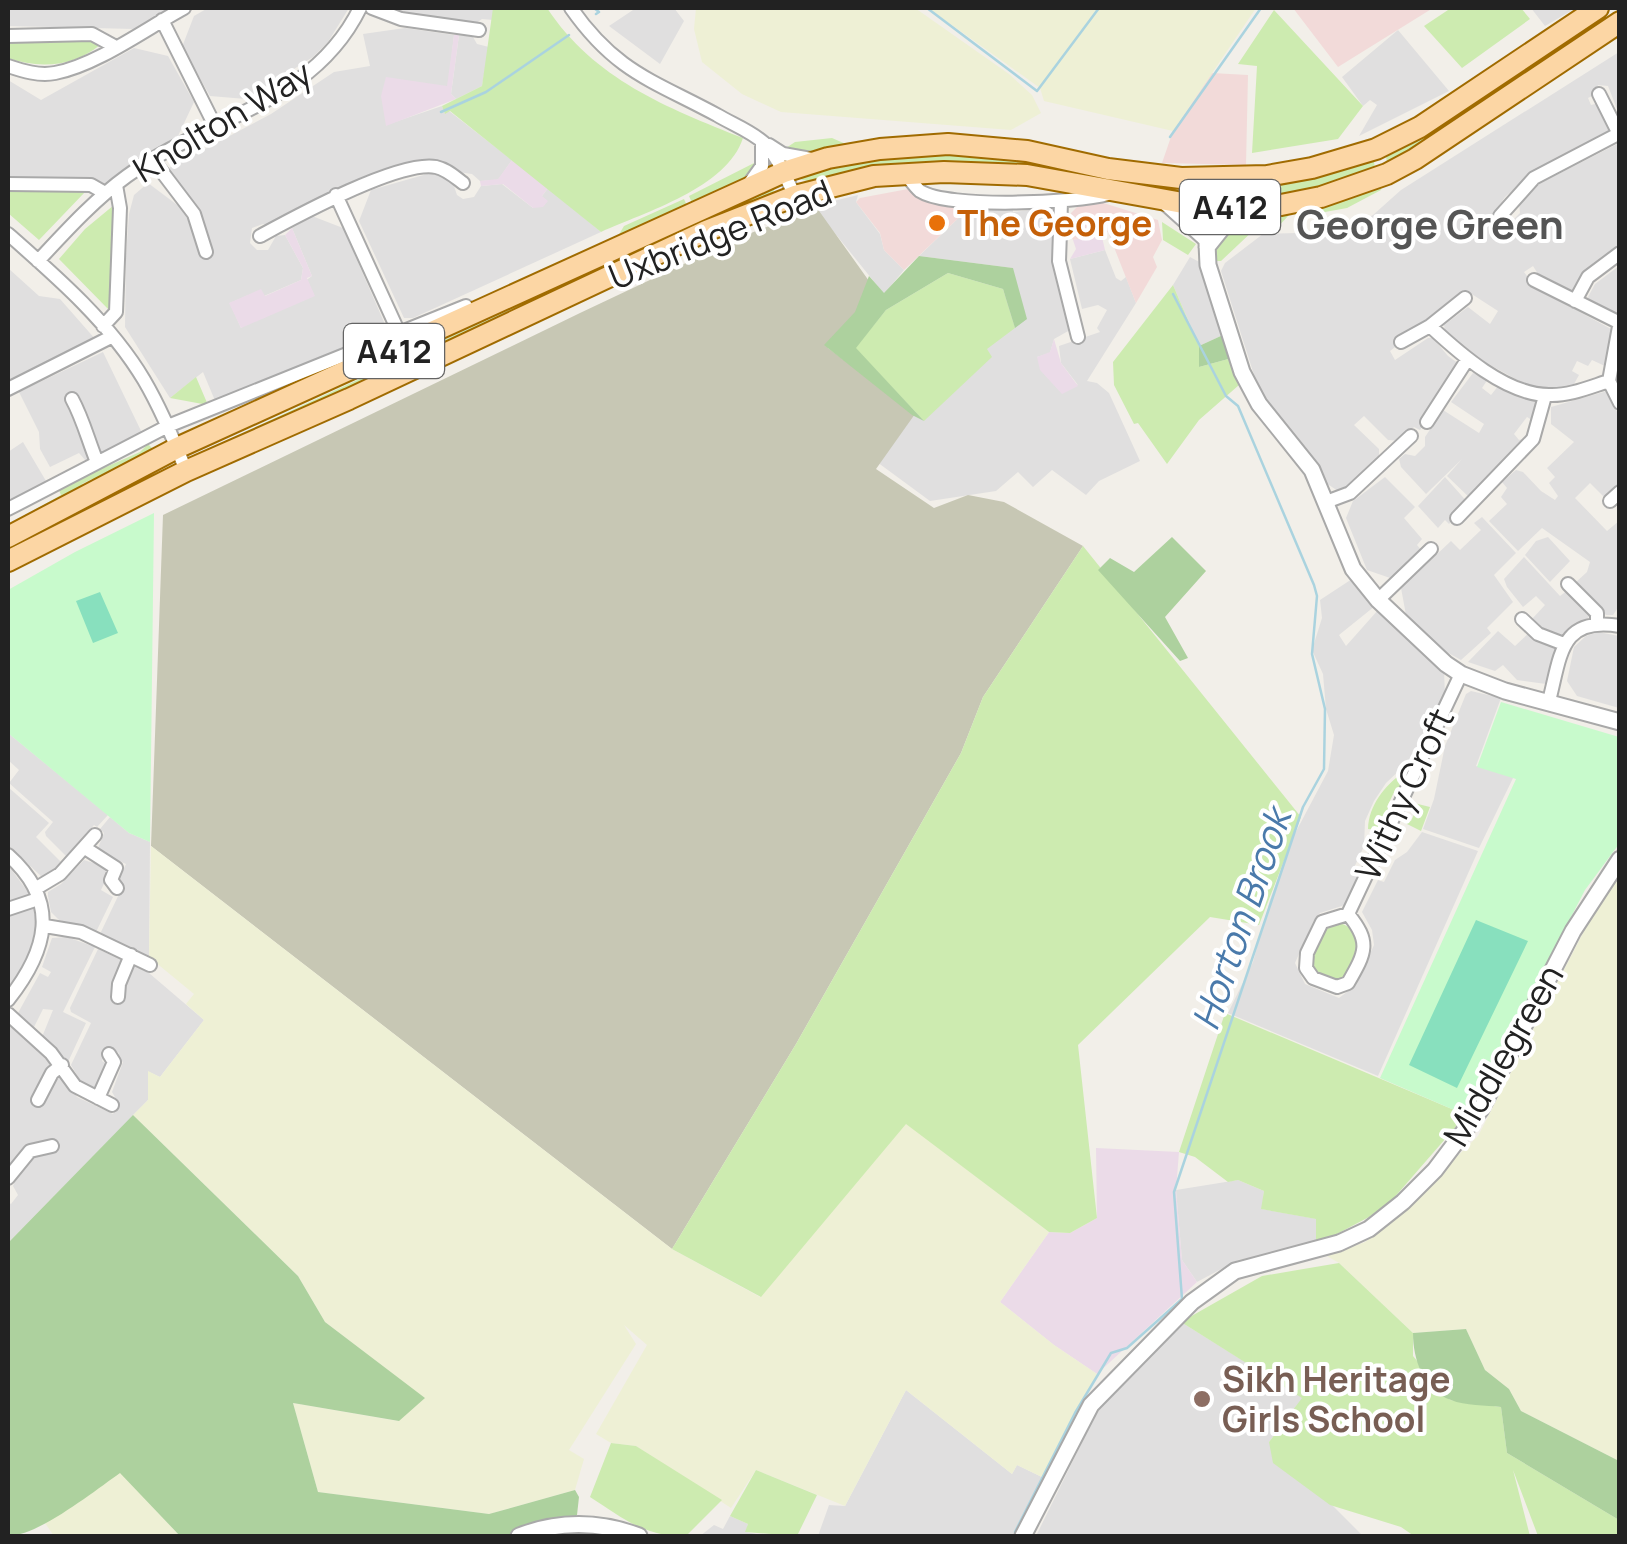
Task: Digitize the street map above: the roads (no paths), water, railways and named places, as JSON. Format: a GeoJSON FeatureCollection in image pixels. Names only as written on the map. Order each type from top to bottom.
{"type":"FeatureCollection","features":[{"type":"Feature","properties":{"kind":"main road","name":"Uxbridge Road"},"geometry":{"type":"LineString","coordinates":[[8,537],[177,448],[784,172],[880,148],[988,146],[1108,169],[1204,178],[1267,176],[1312,168],[1376,148],[1420,126],[1598,8]]}},
{"type":"Feature","properties":{"kind":"main road","name":"Uxbridge Road"},"geometry":{"type":"LineString","coordinates":[[8,561],[186,472],[706,231],[795,196],[874,176],[905,173],[1027,175],[1205,207],[1249,207],[1321,198],[1387,174],[1620,22]]}},
{"type":"Feature","properties":{"kind":"street"},"geometry":{"type":"LineString","coordinates":[[8,66],[28,73],[52,74],[81,65],[184,8]]}},
{"type":"Feature","properties":{"kind":"street","name":"Knolton Way"},"geometry":{"type":"LineString","coordinates":[[38,261],[111,189],[153,160],[278,94],[314,68],[339,46],[360,8]]}},
{"type":"Feature","properties":{"kind":"street"},"geometry":{"type":"LineString","coordinates":[[372,8],[401,19],[478,30]]}},
{"type":"Feature","properties":{"kind":"street"},"geometry":{"type":"LineString","coordinates":[[572,8],[601,47],[638,76],[796,158],[828,158]]}},
{"type":"Feature","properties":{"kind":"street"},"geometry":{"type":"LineString","coordinates":[[162,20],[215,126]]}},
{"type":"Feature","properties":{"kind":"street"},"geometry":{"type":"LineString","coordinates":[[8,36],[92,34],[114,46]]}},
{"type":"Feature","properties":{"kind":"street"},"geometry":{"type":"LineString","coordinates":[[1500,216],[1534,178],[1619,134],[1599,94]]}},
{"type":"Feature","properties":{"kind":"street"},"geometry":{"type":"LineString","coordinates":[[762,141],[795,196]]}},
{"type":"Feature","properties":{"kind":"street"},"geometry":{"type":"LineString","coordinates":[[744,190],[762,166],[762,141]]}},
{"type":"Feature","properties":{"kind":"street"},"geometry":{"type":"LineString","coordinates":[[153,160],[194,214],[206,252]]}},
{"type":"Feature","properties":{"kind":"street"},"geometry":{"type":"LineString","coordinates":[[260,236],[336,195],[421,166],[440,167],[464,183]]}},
{"type":"Feature","properties":{"kind":"street"},"geometry":{"type":"LineString","coordinates":[[905,173],[920,191],[948,198],[1062,202],[1116,192]]}},
{"type":"Feature","properties":{"kind":"street"},"geometry":{"type":"LineString","coordinates":[[1204,178],[1208,266],[1242,372],[1259,404],[1312,470],[1353,569],[1378,600],[1461,674],[1505,691],[1620,722]]}},
{"type":"Feature","properties":{"kind":"street","name":"Knolton Way"},"geometry":{"type":"LineString","coordinates":[[8,184],[91,185],[111,189]]}},
{"type":"Feature","properties":{"kind":"street","name":"Knolton Way"},"geometry":{"type":"LineString","coordinates":[[107,331],[116,312],[120,208],[111,189]]}},
{"type":"Feature","properties":{"kind":"street"},"geometry":{"type":"LineString","coordinates":[[336,195],[400,335]]}},
{"type":"Feature","properties":{"kind":"street"},"geometry":{"type":"LineString","coordinates":[[1163,200],[1207,243]]}},
{"type":"Feature","properties":{"kind":"street"},"geometry":{"type":"LineString","coordinates":[[1062,202],[1059,261],[1078,337]]}},
{"type":"Feature","properties":{"kind":"street"},"geometry":{"type":"LineString","coordinates":[[1207,243],[1222,226],[1249,207]]}},
{"type":"Feature","properties":{"kind":"street"},"geometry":{"type":"LineString","coordinates":[[8,234],[107,331],[142,378],[168,426],[186,472]]}},
{"type":"Feature","properties":{"kind":"street"},"geometry":{"type":"LineString","coordinates":[[8,509],[168,426],[400,335],[606,245]]}},
{"type":"Feature","properties":{"kind":"street"},"geometry":{"type":"LineString","coordinates":[[1575,301],[1588,277],[1620,254]]}},
{"type":"Feature","properties":{"kind":"street"},"geometry":{"type":"LineString","coordinates":[[1534,280],[1619,322],[1609,380],[1620,403]]}},
{"type":"Feature","properties":{"kind":"street"},"geometry":{"type":"LineString","coordinates":[[1400,342],[1430,326],[1465,298]]}},
{"type":"Feature","properties":{"kind":"street"},"geometry":{"type":"LineString","coordinates":[[1430,326],[1467,360],[1529,392],[1545,396],[1566,394],[1609,380]]}},
{"type":"Feature","properties":{"kind":"street"},"geometry":{"type":"LineString","coordinates":[[8,390],[97,347],[107,331]]}},
{"type":"Feature","properties":{"kind":"street"},"geometry":{"type":"LineString","coordinates":[[1427,422],[1467,360]]}},
{"type":"Feature","properties":{"kind":"street"},"geometry":{"type":"LineString","coordinates":[[1457,518],[1533,439],[1545,396]]}},
{"type":"Feature","properties":{"kind":"street"},"geometry":{"type":"LineString","coordinates":[[72,399],[97,462]]}},
{"type":"Feature","properties":{"kind":"street"},"geometry":{"type":"LineString","coordinates":[[1326,502],[1350,493],[1411,436]]}},
{"type":"Feature","properties":{"kind":"street"},"geometry":{"type":"LineString","coordinates":[[1378,600],[1431,549]]}},
{"type":"Feature","properties":{"kind":"street"},"geometry":{"type":"LineString","coordinates":[[1568,584],[1597,614],[1597,622]]}},
{"type":"Feature","properties":{"kind":"street"},"geometry":{"type":"LineString","coordinates":[[1522,619],[1538,634],[1564,644]]}},
{"type":"Feature","properties":{"kind":"street"},"geometry":{"type":"LineString","coordinates":[[1549,701],[1564,644],[1577,628],[1597,622],[1620,626]]}},
{"type":"Feature","properties":{"kind":"street","name":"Withy Croft"},"geometry":{"type":"LineString","coordinates":[[1348,914],[1364,934],[1364,946],[1348,983],[1337,987],[1313,978],[1306,968],[1308,954],[1322,922],[1348,914],[1461,674]]}},
{"type":"Feature","properties":{"kind":"street"},"geometry":{"type":"LineString","coordinates":[[8,909],[37,894],[95,835]]}},
{"type":"Feature","properties":{"kind":"street"},"geometry":{"type":"LineString","coordinates":[[85,848],[116,868],[111,880],[117,888]]}},
{"type":"Feature","properties":{"kind":"street"},"geometry":{"type":"LineString","coordinates":[[8,855],[37,894],[45,926],[39,951],[22,984],[9,997]]}},
{"type":"Feature","properties":{"kind":"street","name":"Middlegreen"},"geometry":{"type":"LineString","coordinates":[[1024,1536],[1091,1404],[1192,1302],[1235,1271],[1340,1243],[1369,1228],[1435,1170],[1481,1109],[1573,931],[1620,859]]}},
{"type":"Feature","properties":{"kind":"street"},"geometry":{"type":"LineString","coordinates":[[45,926],[81,932],[150,965]]}},
{"type":"Feature","properties":{"kind":"street"},"geometry":{"type":"LineString","coordinates":[[118,998],[118,984],[131,955]]}},
{"type":"Feature","properties":{"kind":"street"},"geometry":{"type":"LineString","coordinates":[[8,1014],[62,1065],[75,1086],[112,1104]]}},
{"type":"Feature","properties":{"kind":"street"},"geometry":{"type":"LineString","coordinates":[[98,1098],[114,1062],[109,1054]]}},
{"type":"Feature","properties":{"kind":"street"},"geometry":{"type":"LineString","coordinates":[[38,1100],[52,1074],[62,1065]]}},
{"type":"Feature","properties":{"kind":"street"},"geometry":{"type":"LineString","coordinates":[[8,1178],[30,1151],[52,1146]]}},
{"type":"Feature","properties":{"kind":"street"},"geometry":{"type":"LineString","coordinates":[[519,1536],[583,1524],[638,1536]]}},
{"type":"Feature","properties":{"kind":"waterway"},"geometry":{"type":"LineString","coordinates":[[594,8],[599,12],[596,14]]}},
{"type":"Feature","properties":{"kind":"waterway"},"geometry":{"type":"LineString","coordinates":[[927,8],[1037,91],[1099,8]]}},
{"type":"Feature","properties":{"kind":"waterway","name":"Horton Brook"},"geometry":{"type":"LineString","coordinates":[[1170,137],[1261,8]]}},
{"type":"Feature","properties":{"kind":"waterway"},"geometry":{"type":"LineString","coordinates":[[441,112],[486,92],[569,35]]}},
{"type":"Feature","properties":{"kind":"waterway","name":"Horton Brook"},"geometry":{"type":"LineString","coordinates":[[1015,1532],[1075,1413],[1111,1353],[1127,1348],[1182,1299],[1174,1192],[1303,807],[1324,769],[1325,709],[1312,654],[1317,596],[1314,585],[1238,406],[1226,396],[1173,294]]}},
{"type":"Feature","properties":{"kind":"place","name":"The George"},"geometry":{"type":"Point","coordinates":[937,223]}},
{"type":"Feature","properties":{"kind":"place","name":"Sikh Heritage Girls School"},"geometry":{"type":"Point","coordinates":[1202,1399]}},
{"type":"Feature","properties":{"kind":"district","name":"George Green"},"geometry":{"type":"Point","coordinates":[1430,223]}}]}
